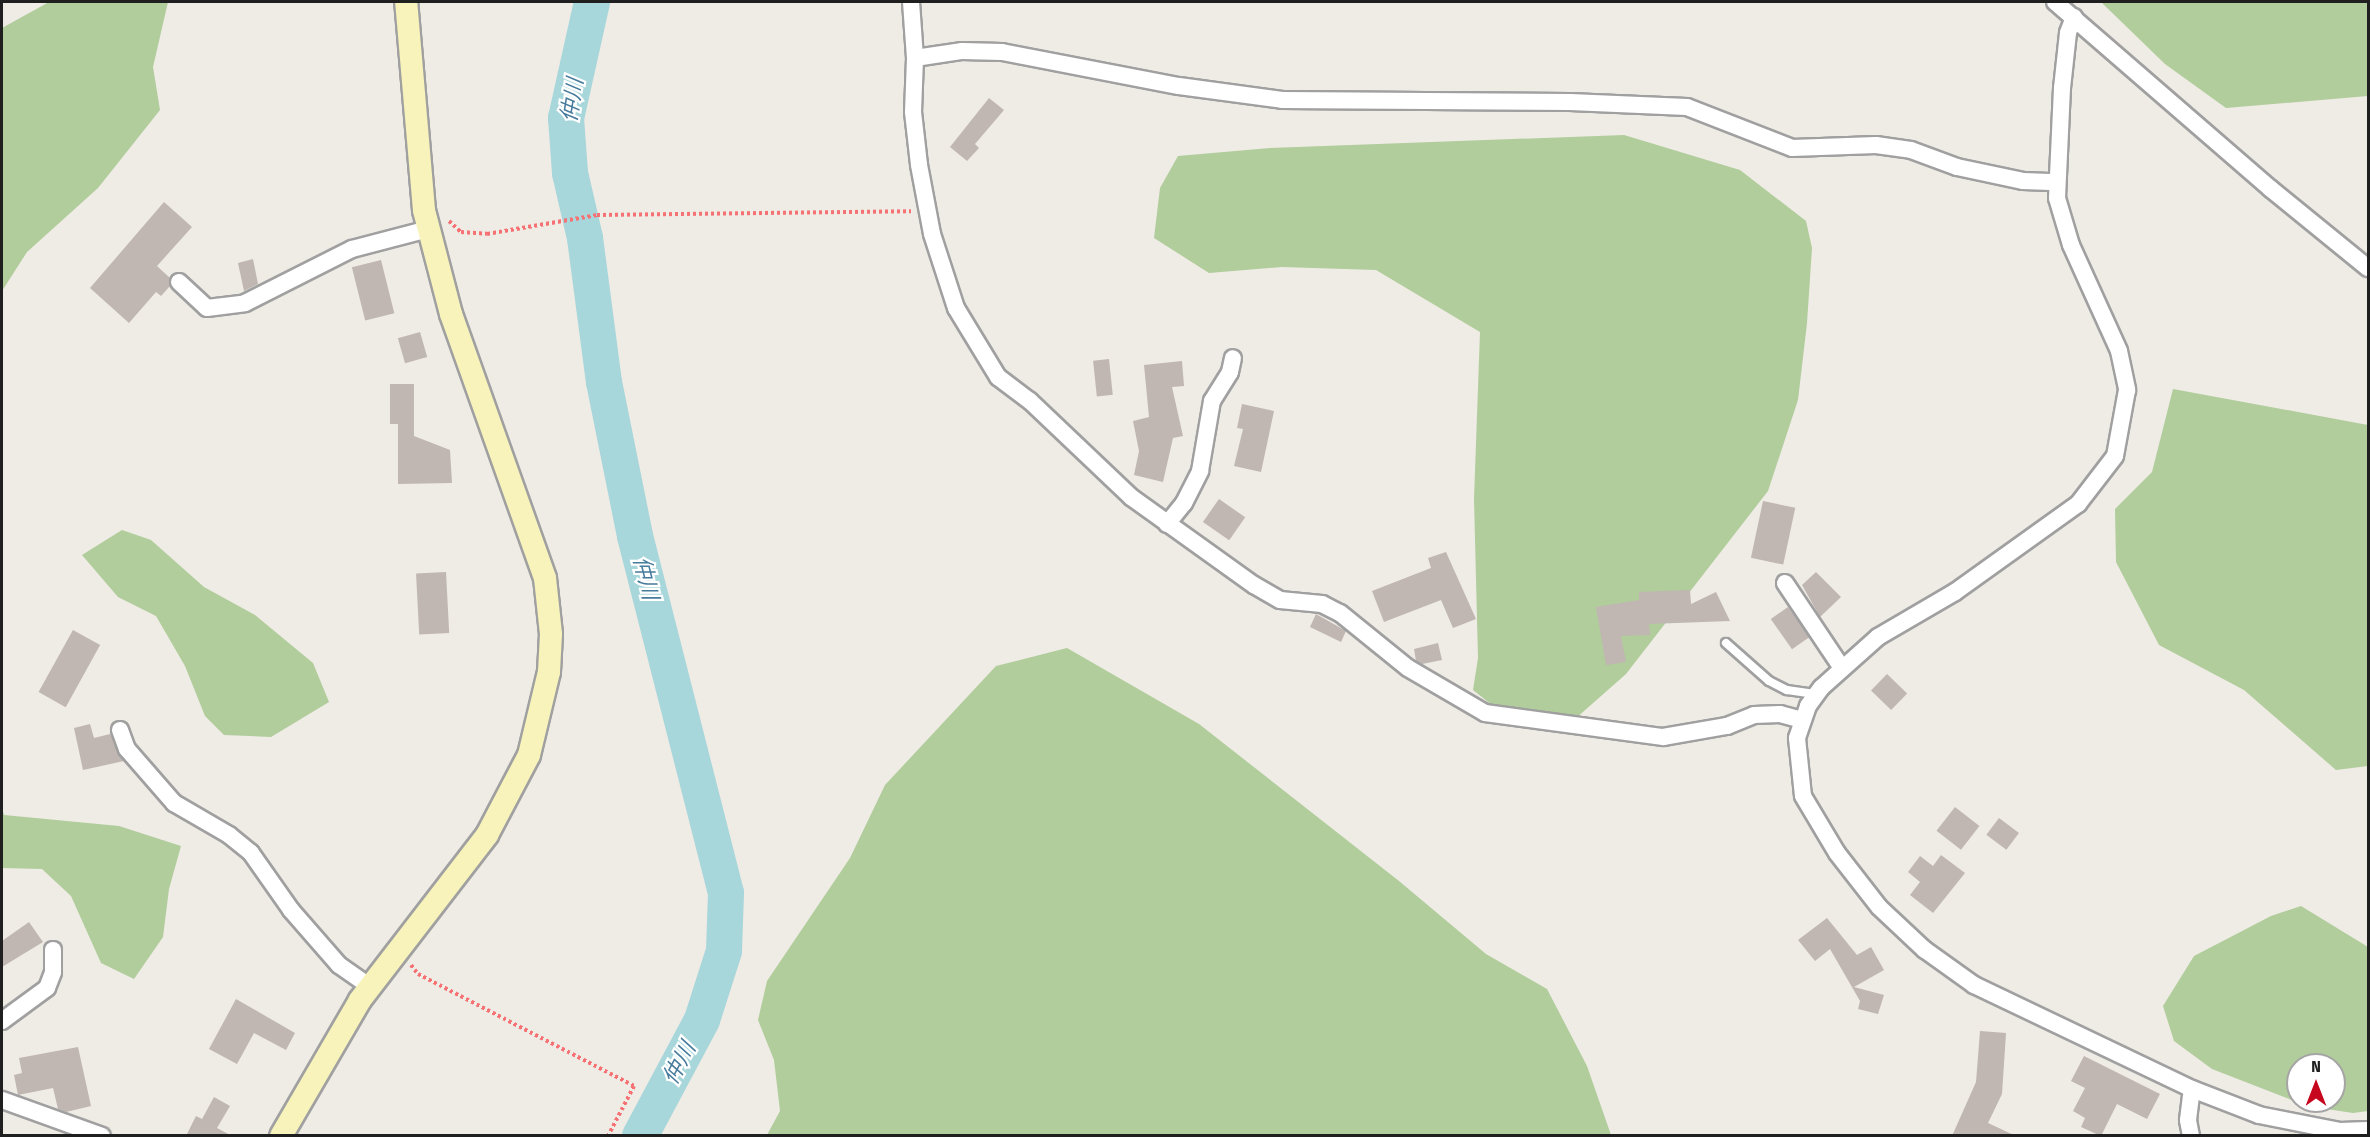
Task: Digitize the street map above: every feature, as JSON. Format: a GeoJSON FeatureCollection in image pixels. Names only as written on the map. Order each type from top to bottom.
{"type":"FeatureCollection","features":[{"type":"Feature","properties":{"kind":"street"},"geometry":{"type":"LineString","coordinates":[[281,1136],[332,1043],[398,947],[487,835],[514,786],[541,716],[551,634],[545,578],[536,546],[497,447],[451,314],[424,210],[406,2]]}},
{"type":"Feature","properties":{"kind":"street"},"geometry":{"type":"LineString","coordinates":[[912,2],[915,58],[912,112],[926,206],[956,308],[998,377],[1038,408],[1131,497],[1280,600],[1322,604],[1340,613],[1408,668],[1485,713],[1663,737],[1727,726],[1754,715],[1780,714],[1802,720]]}},
{"type":"Feature","properties":{"kind":"street"},"geometry":{"type":"LineString","coordinates":[[2055,2],[2271,189],[2368,268]]}},
{"type":"Feature","properties":{"kind":"street"},"geometry":{"type":"LineString","coordinates":[[2074,17],[2068,33],[2062,88],[2057,198],[2071,245],[2119,351],[2127,390],[2115,456],[2078,504],[1955,592],[1878,637],[1842,668],[1817,694],[1802,720],[1797,761],[1803,796],[1837,853],[1879,907],[1925,950],[1974,985],[2192,1089],[2259,1115],[2340,1131],[2368,1130]]}},
{"type":"Feature","properties":{"kind":"street"},"geometry":{"type":"LineString","coordinates":[[915,58],[962,51],[1002,52],[1179,86],[1281,100],[1570,102],[1687,107],[1792,148],[1876,145],[1911,150],[1956,167],[2023,181],[2056,182]]}},
{"type":"Feature","properties":{"kind":"street"},"geometry":{"type":"LineString","coordinates":[[179,282],[207,308],[245,303],[352,249],[431,236]]}},
{"type":"Feature","properties":{"kind":"street"},"geometry":{"type":"LineString","coordinates":[[1167,524],[1184,503],[1200,471],[1212,401],[1230,372],[1233,358]]}},
{"type":"Feature","properties":{"kind":"street"},"geometry":{"type":"LineString","coordinates":[[1785,583],[1842,668]]}},
{"type":"Feature","properties":{"kind":"street"},"geometry":{"type":"LineString","coordinates":[[120,730],[127,749],[174,803],[229,835],[251,853],[291,910],[339,965],[370,987]]}},
{"type":"Feature","properties":{"kind":"street"},"geometry":{"type":"LineString","coordinates":[[2,1020],[47,988],[53,972],[53,950]]}},
{"type":"Feature","properties":{"kind":"street"},"geometry":{"type":"LineString","coordinates":[[2191,1136],[2188,1120],[2192,1089]]}},
{"type":"Feature","properties":{"kind":"street"},"geometry":{"type":"LineString","coordinates":[[2,1100],[102,1136]]}},
{"type":"Feature","properties":{"kind":"lane"},"geometry":{"type":"LineString","coordinates":[[1726,643],[1769,681],[1787,690],[1817,694]]}},
{"type":"Feature","properties":{"kind":"path"},"geometry":{"type":"LineString","coordinates":[[431,236],[440,235],[439,222],[444,217],[461,232],[487,234],[597,215],[907,212],[926,206]]}},
{"type":"Feature","properties":{"kind":"path"},"geometry":{"type":"LineString","coordinates":[[398,947],[418,974],[634,1086],[608,1136]]}},
{"type":"Feature","properties":{"kind":"green space"},"geometry":{"type":"Polygon","coordinates":[[[49,2],[168,2],[153,67],[160,110],[98,188],[27,252],[2,291],[2,28],[49,2]]]}},
{"type":"Feature","properties":{"kind":"green space"},"geometry":{"type":"Polygon","coordinates":[[[2101,2],[2368,2],[2368,96],[2226,108],[2165,64],[2101,2]]]}},
{"type":"Feature","properties":{"kind":"green space"},"geometry":{"type":"Polygon","coordinates":[[[1624,135],[1740,170],[1806,221],[1812,248],[1807,323],[1798,400],[1768,491],[1626,674],[1567,726],[1502,713],[1473,690],[1478,658],[1474,499],[1480,332],[1376,270],[1282,267],[1209,273],[1154,238],[1160,188],[1178,156],[1270,148],[1624,135]]]}},
{"type":"Feature","properties":{"kind":"green space"},"geometry":{"type":"Polygon","coordinates":[[[2173,389],[2368,425],[2368,766],[2336,770],[2244,690],[2159,645],[2116,562],[2115,509],[2152,472],[2173,389]]]}},
{"type":"Feature","properties":{"kind":"green space"},"geometry":{"type":"Polygon","coordinates":[[[122,530],[151,540],[204,587],[255,615],[313,663],[329,702],[271,737],[224,735],[205,716],[185,666],[156,616],[118,597],[82,555],[122,530]]]}},
{"type":"Feature","properties":{"kind":"green space"},"geometry":{"type":"Polygon","coordinates":[[[1067,648],[1199,724],[1399,881],[1486,954],[1547,989],[1587,1066],[1611,1135],[767,1135],[780,1111],[774,1060],[758,1020],[767,981],[850,858],[885,785],[996,666],[1067,648]]]}},
{"type":"Feature","properties":{"kind":"green space"},"geometry":{"type":"Polygon","coordinates":[[[2,808],[4,815],[119,826],[181,846],[169,889],[163,937],[134,979],[101,963],[71,896],[42,869],[2,868],[2,808]]]}},
{"type":"Feature","properties":{"kind":"green space"},"geometry":{"type":"Polygon","coordinates":[[[2301,906],[2368,947],[2368,1111],[2346,1112],[2346,1053],[2286,1053],[2286,1098],[2212,1069],[2174,1041],[2163,1006],[2194,956],[2271,916],[2301,906]]]}},
{"type":"Feature","properties":{"kind":"building"},"geometry":{"type":"Polygon","coordinates":[[[989,98],[1004,110],[975,144],[979,148],[967,161],[950,147],[989,98]]]}},
{"type":"Feature","properties":{"kind":"building"},"geometry":{"type":"Polygon","coordinates":[[[164,202],[192,227],[157,266],[170,278],[170,286],[161,296],[156,292],[129,323],[90,288],[164,202]]]}},
{"type":"Feature","properties":{"kind":"building"},"geometry":{"type":"Polygon","coordinates":[[[253,259],[258,284],[244,291],[238,263],[253,259]]]}},
{"type":"Feature","properties":{"kind":"building"},"geometry":{"type":"Polygon","coordinates":[[[381,260],[394,313],[365,321],[352,267],[381,260]]]}},
{"type":"Feature","properties":{"kind":"building"},"geometry":{"type":"Polygon","coordinates":[[[420,332],[427,357],[405,363],[398,338],[420,332]]]}},
{"type":"Feature","properties":{"kind":"building"},"geometry":{"type":"Polygon","coordinates":[[[1109,359],[1113,395],[1097,396],[1093,361],[1109,359]]]}},
{"type":"Feature","properties":{"kind":"building"},"geometry":{"type":"Polygon","coordinates":[[[1182,361],[1184,386],[1172,387],[1183,436],[1173,438],[1163,482],[1134,475],[1139,451],[1133,421],[1149,417],[1144,365],[1182,361]]]}},
{"type":"Feature","properties":{"kind":"building"},"geometry":{"type":"Polygon","coordinates":[[[390,384],[414,384],[414,436],[450,450],[452,483],[398,484],[398,424],[390,424],[390,384]]]}},
{"type":"Feature","properties":{"kind":"building"},"geometry":{"type":"Polygon","coordinates":[[[1242,404],[1274,411],[1261,472],[1234,466],[1243,429],[1237,428],[1242,404]]]}},
{"type":"Feature","properties":{"kind":"building"},"geometry":{"type":"Polygon","coordinates":[[[1219,499],[1245,517],[1229,540],[1203,522],[1219,499]]]}},
{"type":"Feature","properties":{"kind":"building"},"geometry":{"type":"Polygon","coordinates":[[[1763,501],[1795,508],[1783,565],[1751,558],[1763,501]]]}},
{"type":"Feature","properties":{"kind":"building"},"geometry":{"type":"Polygon","coordinates":[[[1446,552],[1476,619],[1453,628],[1441,600],[1384,622],[1372,591],[1431,568],[1428,558],[1446,552]]]}},
{"type":"Feature","properties":{"kind":"building"},"geometry":{"type":"Polygon","coordinates":[[[446,572],[449,633],[419,634],[416,574],[446,572]]]}},
{"type":"Feature","properties":{"kind":"building"},"geometry":{"type":"Polygon","coordinates":[[[1816,572],[1841,597],[1820,617],[1802,585],[1816,572]]]}},
{"type":"Feature","properties":{"kind":"building"},"geometry":{"type":"Polygon","coordinates":[[[1690,590],[1691,604],[1716,592],[1730,621],[1649,624],[1650,635],[1621,636],[1626,662],[1606,665],[1596,607],[1639,600],[1639,592],[1690,590]]]}},
{"type":"Feature","properties":{"kind":"building"},"geometry":{"type":"Polygon","coordinates":[[[1788,607],[1809,637],[1792,649],[1771,619],[1788,607]]]}},
{"type":"Feature","properties":{"kind":"building"},"geometry":{"type":"Polygon","coordinates":[[[1316,614],[1346,631],[1341,642],[1310,627],[1316,614]]]}},
{"type":"Feature","properties":{"kind":"building"},"geometry":{"type":"Polygon","coordinates":[[[73,630],[100,645],[66,707],[39,692],[73,630]]]}},
{"type":"Feature","properties":{"kind":"building"},"geometry":{"type":"Polygon","coordinates":[[[1438,643],[1442,660],[1422,664],[1416,661],[1414,649],[1438,643]]]}},
{"type":"Feature","properties":{"kind":"building"},"geometry":{"type":"Polygon","coordinates":[[[1887,674],[1907,693],[1891,710],[1871,691],[1887,674]]]}},
{"type":"Feature","properties":{"kind":"building"},"geometry":{"type":"Polygon","coordinates":[[[90,724],[94,738],[110,734],[124,761],[83,770],[74,728],[90,724]]]}},
{"type":"Feature","properties":{"kind":"building"},"geometry":{"type":"Polygon","coordinates":[[[1955,807],[1979,826],[1961,850],[1937,831],[1955,807]]]}},
{"type":"Feature","properties":{"kind":"building"},"geometry":{"type":"Polygon","coordinates":[[[1999,818],[2019,833],[2006,850],[1986,835],[1999,818]]]}},
{"type":"Feature","properties":{"kind":"building"},"geometry":{"type":"Polygon","coordinates":[[[1941,855],[1965,873],[1933,913],[1910,895],[1920,882],[1908,872],[1920,856],[1933,866],[1941,855]]]}},
{"type":"Feature","properties":{"kind":"building"},"geometry":{"type":"Polygon","coordinates":[[[1827,918],[1857,955],[1871,947],[1884,970],[1854,987],[1884,995],[1878,1014],[1858,1009],[1860,1001],[1830,949],[1815,961],[1798,940],[1827,918]]]}},
{"type":"Feature","properties":{"kind":"building"},"geometry":{"type":"Polygon","coordinates":[[[29,922],[43,942],[2,967],[2,941],[29,922]]]}},
{"type":"Feature","properties":{"kind":"building"},"geometry":{"type":"Polygon","coordinates":[[[236,999],[295,1033],[286,1050],[254,1033],[237,1064],[209,1049],[236,999]]]}},
{"type":"Feature","properties":{"kind":"building"},"geometry":{"type":"Polygon","coordinates":[[[1980,1031],[2006,1033],[2002,1094],[1988,1123],[2016,1136],[1952,1136],[1976,1082],[1980,1031]]]}},
{"type":"Feature","properties":{"kind":"building"},"geometry":{"type":"Polygon","coordinates":[[[78,1047],[91,1106],[66,1112],[58,1109],[53,1088],[18,1095],[14,1075],[22,1073],[19,1058],[78,1047]]]}},
{"type":"Feature","properties":{"kind":"building"},"geometry":{"type":"Polygon","coordinates":[[[2084,1056],[2160,1094],[2147,1119],[2117,1104],[2101,1136],[2081,1127],[2085,1118],[2073,1111],[2085,1088],[2071,1081],[2084,1056]]]}},
{"type":"Feature","properties":{"kind":"building"},"geometry":{"type":"Polygon","coordinates":[[[214,1097],[230,1106],[217,1128],[232,1136],[186,1136],[196,1116],[202,1119],[214,1097]]]}},
{"type":"Feature","properties":{"kind":"waterway","name":"仲川"},"geometry":{"type":"LineString","coordinates":[[592,2],[566,118],[570,173],[585,238],[604,382],[635,536],[726,893],[724,951],[702,1020],[640,1136]]}}]}
